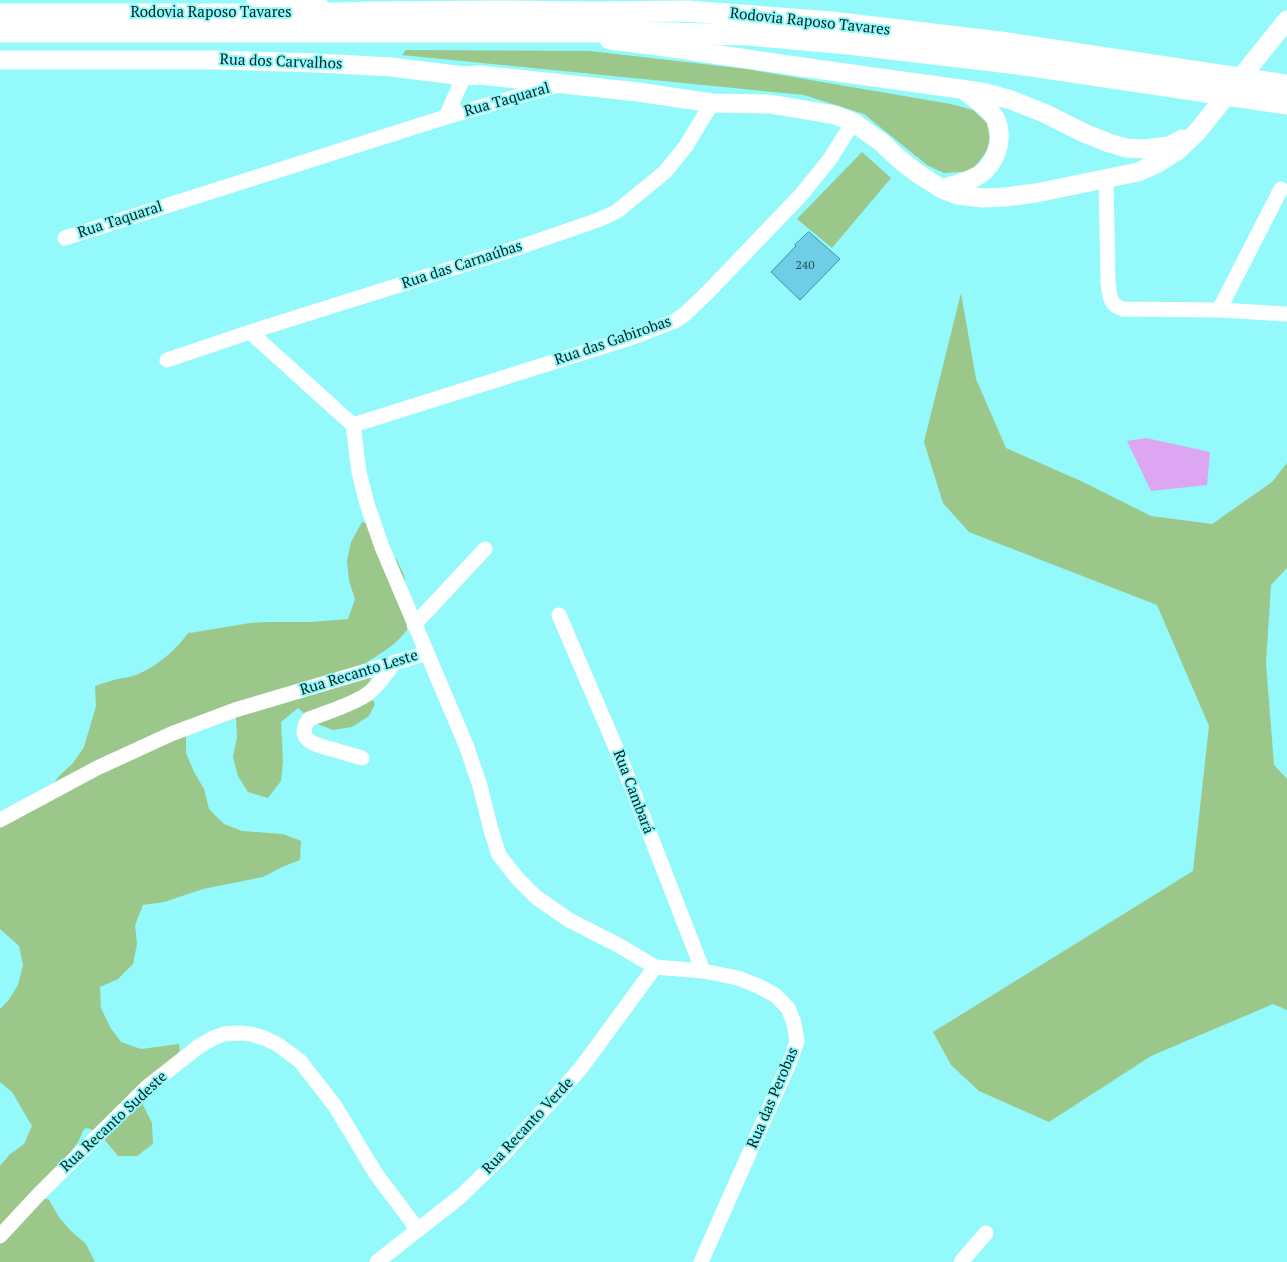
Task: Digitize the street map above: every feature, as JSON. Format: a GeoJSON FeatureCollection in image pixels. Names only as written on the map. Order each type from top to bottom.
{"type":"FeatureCollection","features":[{"type":"Feature","properties":{"kind":"highway","name":"Rodovia Raposo Tavares"},"geometry":{"type":"LineString","coordinates":[[0,14],[688,11],[832,22],[980,40],[1206,73],[1272,89],[1287,104]]}},
{"type":"Feature","properties":{"kind":"highway","name":"Rodovia Raposo Tavares"},"geometry":{"type":"LineString","coordinates":[[0,32],[628,32],[758,36],[848,44],[1018,64],[1188,89],[1272,89]]}},
{"type":"Feature","properties":{"kind":"main road"},"geometry":{"type":"LineString","coordinates":[[256,0],[374,12]]}},
{"type":"Feature","properties":{"kind":"main road","name":"Rua Taquaral"},"geometry":{"type":"LineString","coordinates":[[562,84],[638,92],[712,103],[770,104],[835,115],[853,122],[881,142],[905,164],[942,189],[983,198],[1005,197],[1138,172],[1158,163],[1177,151],[1197,132],[1287,20]]}},
{"type":"Feature","properties":{"kind":"main road"},"geometry":{"type":"LineString","coordinates":[[540,32],[658,46],[982,92],[1012,100],[1044,113],[1084,133],[1126,148],[1144,149],[1169,146],[1197,132]]}},
{"type":"Feature","properties":{"kind":"main road","name":"Rua dos Carvalhos"},"geometry":{"type":"LineString","coordinates":[[0,60],[215,60],[318,63],[391,67],[464,76],[562,84]]}},
{"type":"Feature","properties":{"kind":"main road"},"geometry":{"type":"LineString","coordinates":[[942,189],[979,175],[996,155],[999,141],[996,120],[985,107],[962,89]]}},
{"type":"Feature","properties":{"kind":"street"},"geometry":{"type":"LineString","coordinates":[[660,0],[688,11]]}},
{"type":"Feature","properties":{"kind":"street"},"geometry":{"type":"LineString","coordinates":[[446,117],[464,76]]}},
{"type":"Feature","properties":{"kind":"street","name":"Rua Taquaral"},"geometry":{"type":"LineString","coordinates":[[64,238],[446,117],[562,84]]}},
{"type":"Feature","properties":{"kind":"street","name":"Rua das Carnaúbas"},"geometry":{"type":"LineString","coordinates":[[167,360],[523,246],[616,212],[665,172],[686,146],[712,103]]}},
{"type":"Feature","properties":{"kind":"street","name":"Rua das Gabirobas"},"geometry":{"type":"LineString","coordinates":[[353,424],[634,337],[675,321],[707,293],[801,195],[830,159],[853,122]]}},
{"type":"Feature","properties":{"kind":"street"},"geometry":{"type":"LineString","coordinates":[[1106,178],[1108,283],[1112,303],[1118,308],[1219,310],[1287,314]]}},
{"type":"Feature","properties":{"kind":"street"},"geometry":{"type":"LineString","coordinates":[[1219,310],[1280,189]]}},
{"type":"Feature","properties":{"kind":"street"},"geometry":{"type":"LineString","coordinates":[[250,332],[353,424],[359,472],[367,504],[382,547],[427,653]]}},
{"type":"Feature","properties":{"kind":"street"},"geometry":{"type":"LineString","coordinates":[[414,625],[485,549]]}},
{"type":"Feature","properties":{"kind":"street","name":"Rua Cambará"},"geometry":{"type":"LineString","coordinates":[[558,615],[619,754],[703,972]]}},
{"type":"Feature","properties":{"kind":"street","name":"Rua Recanto Leste"},"geometry":{"type":"LineString","coordinates":[[0,820],[97,768],[171,734],[235,710],[427,653],[466,745],[480,786],[499,855],[516,878],[536,896],[570,920],[655,967]]}},
{"type":"Feature","properties":{"kind":"street"},"geometry":{"type":"LineString","coordinates":[[362,758],[315,745],[306,739],[304,732],[305,724],[309,719],[367,694],[376,686],[395,662]]}},
{"type":"Feature","properties":{"kind":"street","name":"Rua das Perobas"},"geometry":{"type":"LineString","coordinates":[[655,967],[738,978],[758,986],[775,995],[788,1008],[798,1041],[792,1059],[701,1262]]}},
{"type":"Feature","properties":{"kind":"street","name":"Rua Recanto Verde"},"geometry":{"type":"LineString","coordinates":[[377,1262],[460,1196],[503,1155],[581,1068],[655,967]]}},
{"type":"Feature","properties":{"kind":"street","name":"Rua Recanto Sudeste"},"geometry":{"type":"LineString","coordinates":[[0,1236],[39,1194],[146,1088],[198,1047],[213,1038],[224,1034],[239,1033],[264,1038],[277,1044],[300,1061],[335,1106],[376,1174],[418,1230]]}},
{"type":"Feature","properties":{"kind":"street"},"geometry":{"type":"LineString","coordinates":[[961,1262],[986,1233]]}},
{"type":"Feature","properties":{"kind":"green space"},"geometry":{"type":"Polygon","coordinates":[[[406,50],[590,51],[746,69],[951,104],[973,110],[987,123],[991,145],[972,171],[944,173],[927,165],[864,114],[804,95],[402,55],[406,50]]]}},
{"type":"Feature","properties":{"kind":"green space"},"geometry":{"type":"Polygon","coordinates":[[[862,152],[891,178],[832,248],[797,219],[862,152]]]}},
{"type":"Feature","properties":{"kind":"green space"},"geometry":{"type":"Polygon","coordinates":[[[961,293],[976,379],[1006,448],[1083,482],[1151,516],[1212,524],[1272,482],[1287,463],[1287,568],[1271,585],[1266,663],[1274,765],[1287,779],[1287,1010],[1273,1004],[1151,1056],[1049,1122],[979,1091],[951,1065],[933,1032],[1193,871],[1209,726],[1157,605],[969,532],[943,503],[924,442],[961,293]]]}},
{"type":"Feature","properties":{"kind":"green space"},"geometry":{"type":"Polygon","coordinates":[[[362,522],[366,523],[394,559],[396,558],[404,575],[411,624],[396,642],[367,662],[371,676],[368,693],[375,704],[369,716],[352,727],[333,730],[315,723],[298,708],[281,722],[283,762],[281,781],[268,798],[248,792],[238,776],[233,757],[237,737],[236,718],[218,711],[186,732],[186,753],[204,789],[209,809],[224,824],[242,831],[283,834],[301,841],[300,860],[263,877],[203,889],[164,902],[143,905],[135,925],[137,944],[133,964],[118,979],[100,987],[101,1008],[110,1027],[121,1042],[141,1049],[179,1044],[181,1063],[147,1085],[143,1105],[152,1123],[153,1144],[137,1156],[118,1156],[99,1133],[88,1128],[84,1129],[78,1142],[40,1196],[49,1200],[59,1217],[86,1244],[95,1262],[0,1262],[0,1166],[9,1155],[24,1144],[32,1126],[12,1092],[0,1082],[0,1009],[8,1001],[18,985],[23,965],[19,946],[0,929],[0,817],[48,792],[59,776],[73,763],[84,747],[96,706],[95,686],[133,676],[150,668],[172,652],[189,632],[250,623],[348,619],[355,599],[349,581],[347,561],[351,542],[362,522]]]}},
{"type":"Feature","properties":{"kind":"shaded area"},"geometry":{"type":"Polygon","coordinates":[[[1146,438],[1210,452],[1207,485],[1151,491],[1127,441],[1146,438]]]}},
{"type":"Feature","properties":{"kind":"building"},"geometry":{"type":"Polygon","coordinates":[[[809,232],[840,259],[800,300],[771,272],[809,232]]]}}]}
